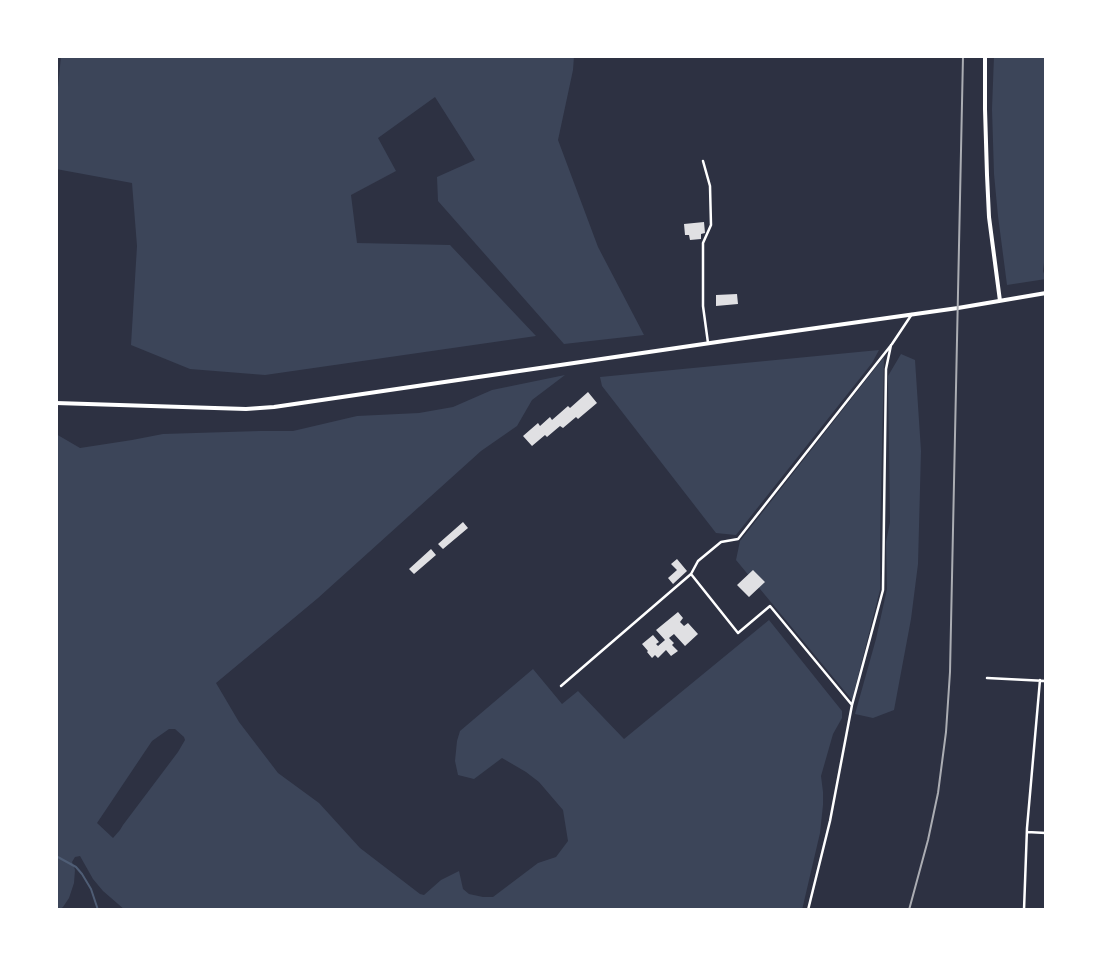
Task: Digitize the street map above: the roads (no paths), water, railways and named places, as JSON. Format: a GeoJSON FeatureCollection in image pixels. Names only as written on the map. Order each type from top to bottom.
{"type":"FeatureCollection","features":[{"type":"Feature","properties":{"kind":"main road"},"geometry":{"type":"LineString","coordinates":[[985,56],[989,217],[1000,301]]}},
{"type":"Feature","properties":{"kind":"main road"},"geometry":{"type":"LineString","coordinates":[[56,403],[246,409],[958,308],[1046,293]]}},
{"type":"Feature","properties":{"kind":"street"},"geometry":{"type":"LineString","coordinates":[[703,161],[710,186],[711,225],[703,243],[703,306],[708,343]]}},
{"type":"Feature","properties":{"kind":"street"},"geometry":{"type":"LineString","coordinates":[[561,686],[691,574],[698,561],[721,542],[738,539],[892,344],[912,314]]}},
{"type":"Feature","properties":{"kind":"street"},"geometry":{"type":"LineString","coordinates":[[808,910],[830,821],[852,705],[883,590],[886,369],[892,344]]}},
{"type":"Feature","properties":{"kind":"street"},"geometry":{"type":"LineString","coordinates":[[691,574],[738,633],[770,606],[852,705]]}},
{"type":"Feature","properties":{"kind":"street"},"geometry":{"type":"LineString","coordinates":[[987,678],[1046,681]]}},
{"type":"Feature","properties":{"kind":"street"},"geometry":{"type":"LineString","coordinates":[[1024,910],[1027,832],[1040,680]]}},
{"type":"Feature","properties":{"kind":"street"},"geometry":{"type":"LineString","coordinates":[[1027,832],[1046,833]]}},
{"type":"Feature","properties":{"kind":"waterway"},"geometry":{"type":"LineString","coordinates":[[56,856],[76,867],[82,874],[91,889],[98,910]]}},
{"type":"Feature","properties":{"kind":"railway"},"geometry":{"type":"LineString","coordinates":[[909,910],[928,840],[938,793],[946,732],[950,672],[963,56]]}}]}
